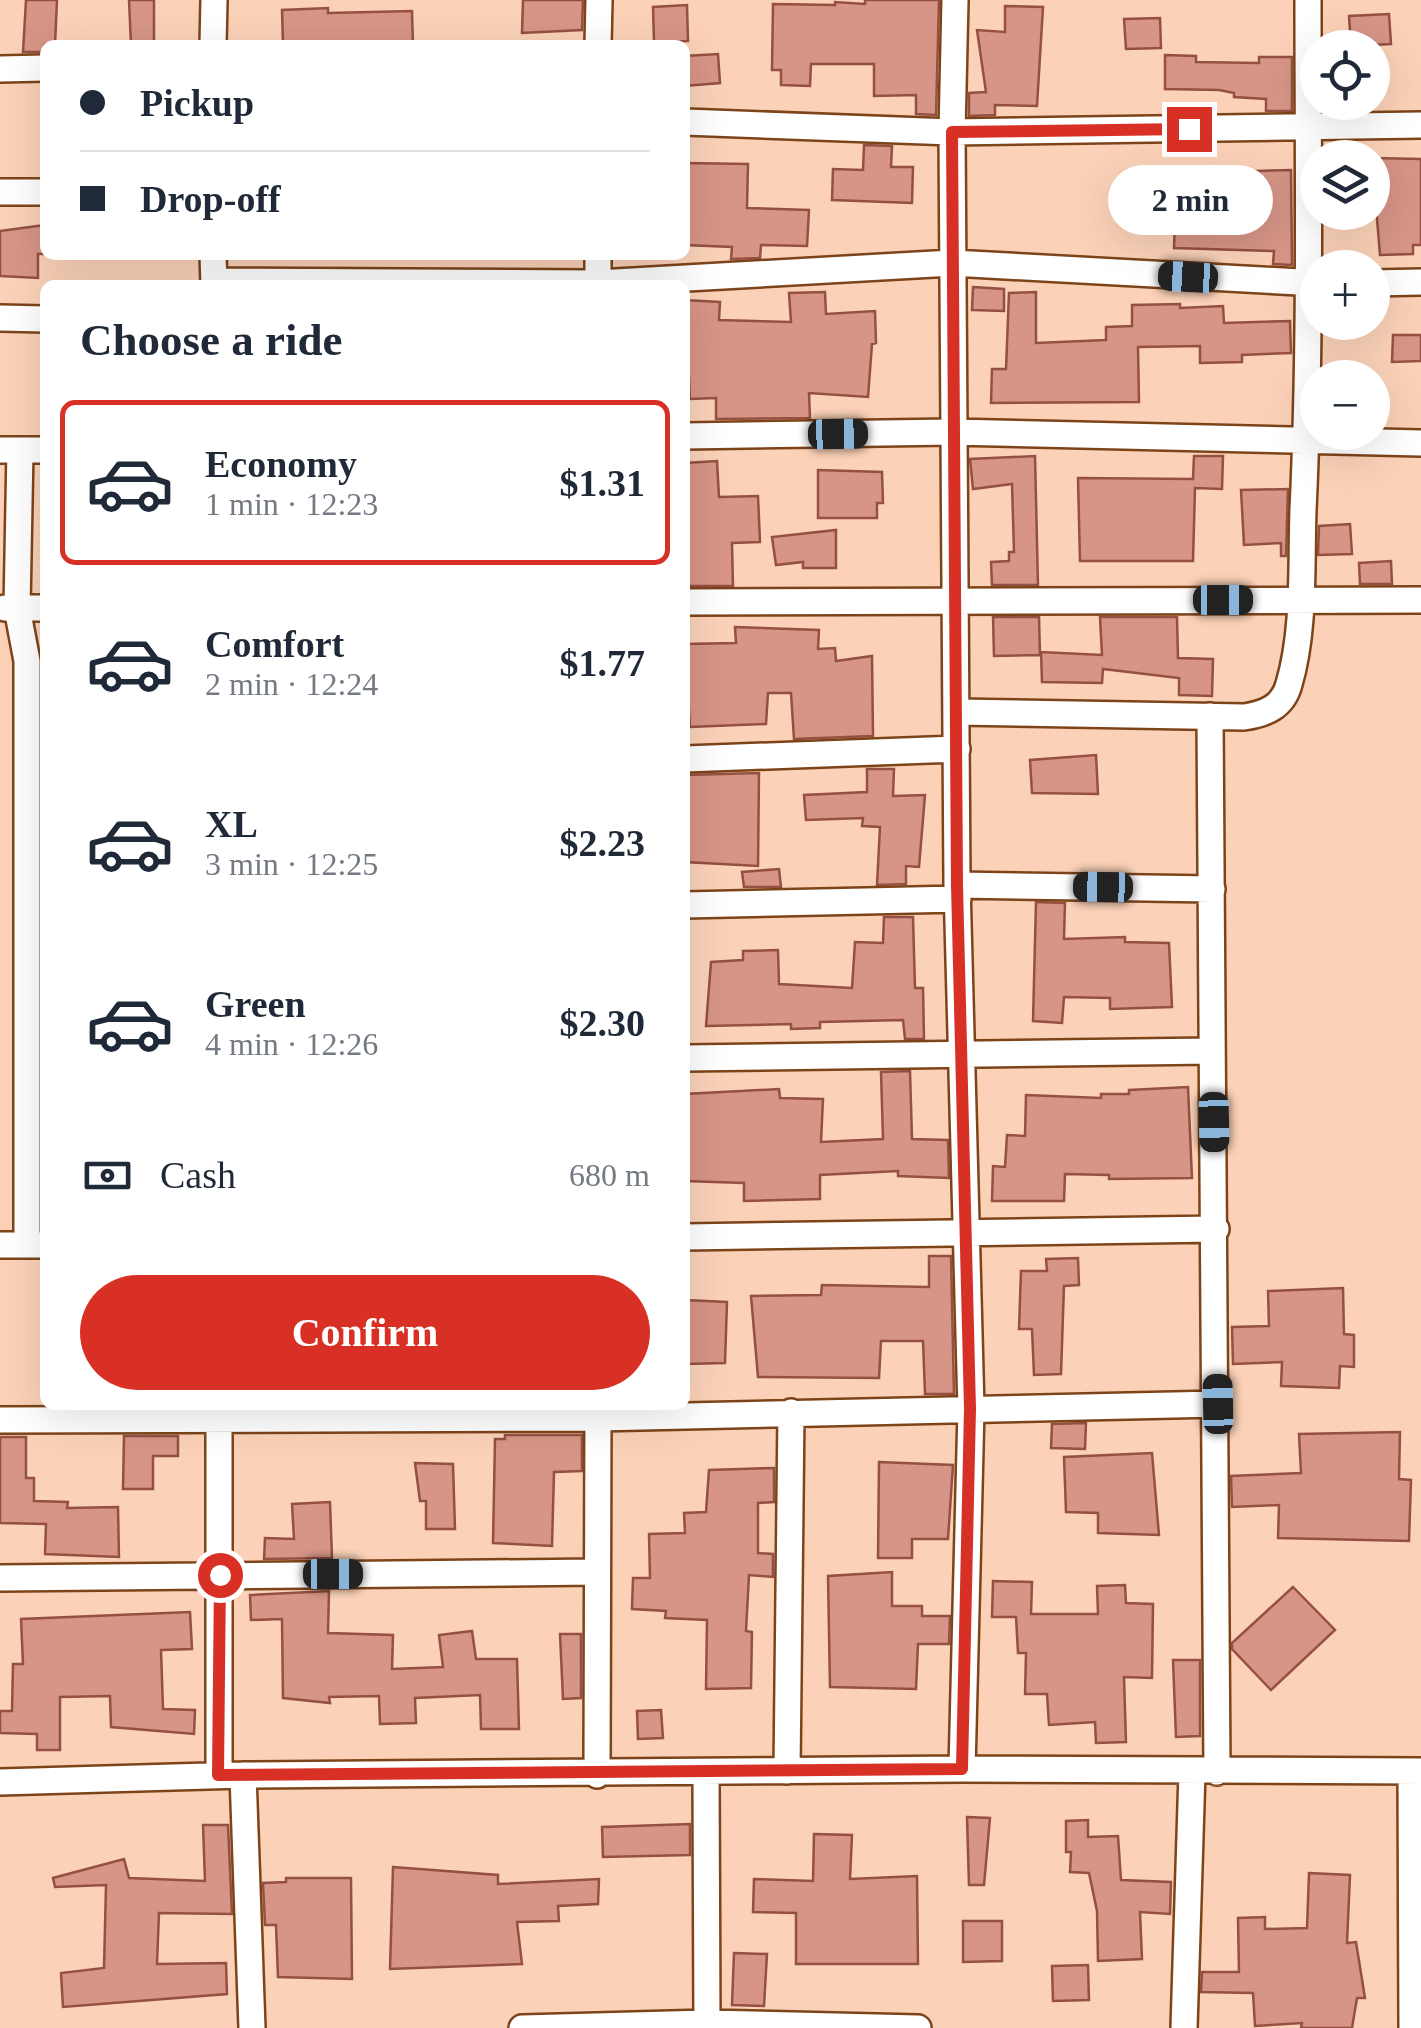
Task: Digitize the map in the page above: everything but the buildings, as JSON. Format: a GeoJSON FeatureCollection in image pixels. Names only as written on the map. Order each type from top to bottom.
{"type":"FeatureCollection","features":[{"type":"Feature","properties":{"kind":"street"},"geometry":{"type":"LineString","coordinates":[[213,40],[214,0]]}},
{"type":"Feature","properties":{"kind":"street"},"geometry":{"type":"LineString","coordinates":[[598,40],[599,0]]}},
{"type":"Feature","properties":{"kind":"street"},"geometry":{"type":"LineString","coordinates":[[955,0],[952,432],[970,1409],[962,1769]]}},
{"type":"Feature","properties":{"kind":"street"},"geometry":{"type":"LineString","coordinates":[[1308,0],[1310,250]]}},
{"type":"Feature","properties":{"kind":"street"},"geometry":{"type":"LineString","coordinates":[[0,69],[40,68]]}},
{"type":"Feature","properties":{"kind":"street"},"geometry":{"type":"LineString","coordinates":[[690,122],[952,132],[1421,125]]}},
{"type":"Feature","properties":{"kind":"street"},"geometry":{"type":"LineString","coordinates":[[0,192],[40,192]]}},
{"type":"Feature","properties":{"kind":"street"},"geometry":{"type":"LineString","coordinates":[[665,280],[952,263],[1300,283]]}},
{"type":"Feature","properties":{"kind":"street"},"geometry":{"type":"LineString","coordinates":[[213,274],[444,280]]}},
{"type":"Feature","properties":{"kind":"street"},"geometry":{"type":"LineString","coordinates":[[1390,282],[1421,282]]}},
{"type":"Feature","properties":{"kind":"street"},"geometry":{"type":"LineString","coordinates":[[0,318],[40,320]]}},
{"type":"Feature","properties":{"kind":"street"},"geometry":{"type":"LineString","coordinates":[[690,436],[952,432],[1300,442]]}},
{"type":"Feature","properties":{"kind":"street"},"geometry":{"type":"LineString","coordinates":[[1390,443],[1421,443]]}},
{"type":"Feature","properties":{"kind":"street"},"geometry":{"type":"LineString","coordinates":[[0,1245],[36,1245],[27,1060],[37,938],[27,908],[27,661],[9,608],[22,450]]}},
{"type":"Feature","properties":{"kind":"street"},"geometry":{"type":"LineString","coordinates":[[956,712],[1258,715],[1282,700],[1289,684],[1299,600],[1306,450]]}},
{"type":"Feature","properties":{"kind":"street"},"geometry":{"type":"LineString","coordinates":[[690,602],[1421,600]]}},
{"type":"Feature","properties":{"kind":"street"},"geometry":{"type":"LineString","coordinates":[[9,608],[40,608]]}},
{"type":"Feature","properties":{"kind":"street"},"geometry":{"type":"LineString","coordinates":[[1184,2028],[1205,1772],[1218,1404],[1210,716]]}},
{"type":"Feature","properties":{"kind":"street"},"geometry":{"type":"LineString","coordinates":[[690,759],[956,748]]}},
{"type":"Feature","properties":{"kind":"street"},"geometry":{"type":"LineString","coordinates":[[0,766],[27,765]]}},
{"type":"Feature","properties":{"kind":"street"},"geometry":{"type":"LineString","coordinates":[[690,905],[958,892],[1212,889]]}},
{"type":"Feature","properties":{"kind":"street"},"geometry":{"type":"LineString","coordinates":[[0,908],[27,908]]}},
{"type":"Feature","properties":{"kind":"street"},"geometry":{"type":"LineString","coordinates":[[690,1058],[1212,1052]]}},
{"type":"Feature","properties":{"kind":"street"},"geometry":{"type":"LineString","coordinates":[[0,1060],[27,1060]]}},
{"type":"Feature","properties":{"kind":"street"},"geometry":{"type":"LineString","coordinates":[[690,1238],[1216,1229]]}},
{"type":"Feature","properties":{"kind":"street"},"geometry":{"type":"LineString","coordinates":[[0,1420],[219,1412],[792,1412],[1218,1404]]}},
{"type":"Feature","properties":{"kind":"street"},"geometry":{"type":"LineString","coordinates":[[598,1411],[598,1775]]}},
{"type":"Feature","properties":{"kind":"street"},"geometry":{"type":"LineString","coordinates":[[219,1412],[220,1575],[231,1775],[252,2028]]}},
{"type":"Feature","properties":{"kind":"street"},"geometry":{"type":"LineString","coordinates":[[788,1771],[792,1412]]}},
{"type":"Feature","properties":{"kind":"street"},"geometry":{"type":"LineString","coordinates":[[0,1578],[598,1572]]}},
{"type":"Feature","properties":{"kind":"street"},"geometry":{"type":"LineString","coordinates":[[0,1782],[231,1775],[598,1775],[962,1769],[1416,1772],[1412,2028]]}},
{"type":"Feature","properties":{"kind":"street"},"geometry":{"type":"LineString","coordinates":[[706,1773],[707,2026]]}},
{"type":"Feature","properties":{"kind":"street"},"geometry":{"type":"LineString","coordinates":[[522,2028],[918,2028]]}},
{"type":"Feature","properties":{"kind":"route"},"geometry":{"type":"LineString","coordinates":[[220,1575],[218,1775],[598,1775],[962,1769],[970,1409],[957,885],[952,132],[1189,129]]}}]}
